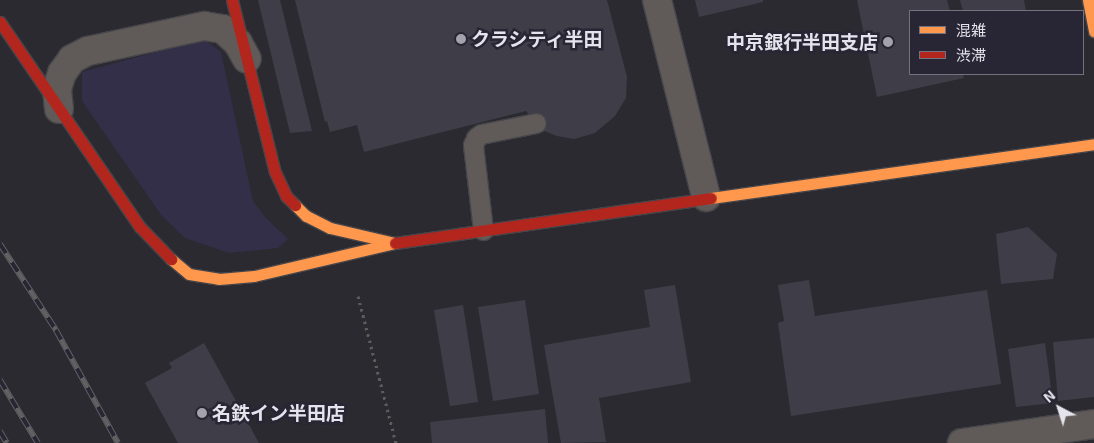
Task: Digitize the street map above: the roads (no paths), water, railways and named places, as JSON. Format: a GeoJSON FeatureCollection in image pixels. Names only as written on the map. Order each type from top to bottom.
{"type":"FeatureCollection","features":[{"type":"Feature","properties":{"kind":"street"},"geometry":{"type":"LineString","coordinates":[[232,0],[275,172],[286,196],[306,216],[330,228],[395,243]]}},
{"type":"Feature","properties":{"kind":"street"},"geometry":{"type":"LineString","coordinates":[[657,0],[706,197]]}},
{"type":"Feature","properties":{"kind":"street"},"geometry":{"type":"LineString","coordinates":[[1088,0],[1094,31]]}},
{"type":"Feature","properties":{"kind":"street"},"geometry":{"type":"LineString","coordinates":[[0,22],[140,227],[163,253],[189,274],[219,279],[254,276],[395,243],[706,197],[1094,144]]}},
{"type":"Feature","properties":{"kind":"street"},"geometry":{"type":"LineString","coordinates":[[59,109],[58,89],[62,73],[72,59],[88,51],[204,26],[223,29],[238,43],[247,59]]}},
{"type":"Feature","properties":{"kind":"street"},"geometry":{"type":"LineString","coordinates":[[962,443],[1094,424]]}},
{"type":"Feature","properties":{"kind":"lane"},"geometry":{"type":"LineString","coordinates":[[483,230],[473,145],[476,138],[481,134],[536,123]]}},
{"type":"Feature","properties":{"kind":"railway"},"geometry":{"type":"LineString","coordinates":[[0,244],[56,330],[118,443]]}},
{"type":"Feature","properties":{"kind":"railway"},"geometry":{"type":"LineString","coordinates":[[0,380],[38,443]]}},
{"type":"Feature","properties":{"kind":"railway"},"geometry":{"type":"LineString","coordinates":[[0,431],[7,443]]}},
{"type":"Feature","properties":{"kind":"place","name":"クラシティ半田"},"geometry":{"type":"Point","coordinates":[461,39]}},
{"type":"Feature","properties":{"kind":"place","name":"中京銀行半田支店"},"geometry":{"type":"Point","coordinates":[888,42]}},
{"type":"Feature","properties":{"kind":"place","name":"名鉄イン半田店"},"geometry":{"type":"Point","coordinates":[202,413]}}]}
